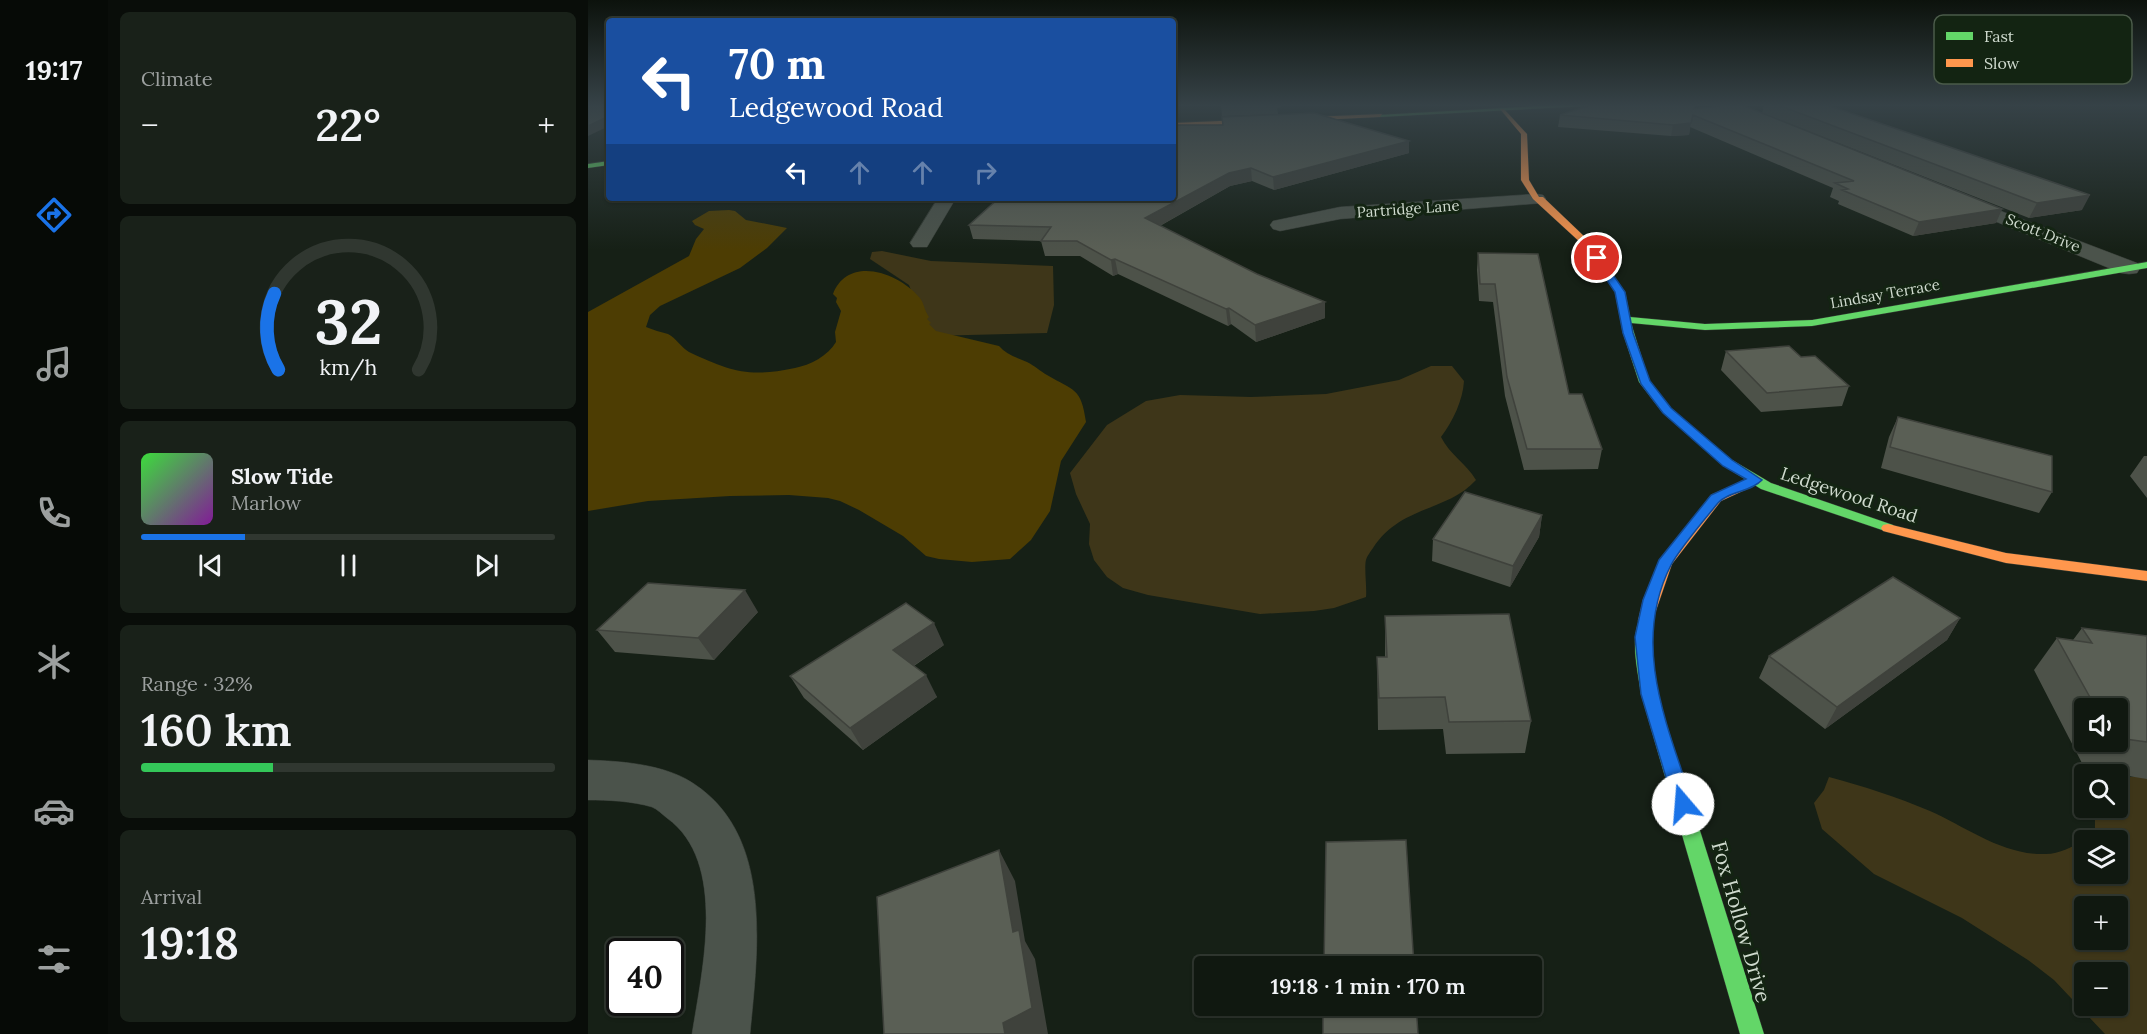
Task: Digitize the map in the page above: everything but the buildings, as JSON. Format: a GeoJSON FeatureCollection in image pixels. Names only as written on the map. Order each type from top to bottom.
{"type":"FeatureCollection","features":[{"type":"Feature","properties":{"kind":"street","name":"Ledgewood Road"},"geometry":{"type":"LineString","coordinates":[[1524,153],[1525,180],[1537,199],[1540,199],[1567,225],[1597,258],[1620,292],[1628,333],[1644,381],[1667,411],[1728,463],[1755,480],[1810,503],[1913,536],[2006,558],[2147,576]]}},
{"type":"Feature","properties":{"kind":"street"},"geometry":{"type":"LineString","coordinates":[[588,166],[606,163]]}},
{"type":"Feature","properties":{"kind":"street","name":"Scott Drive"},"geometry":{"type":"LineString","coordinates":[[1942,193],[2129,268]]}},
{"type":"Feature","properties":{"kind":"street","name":"Partridge Lane"},"geometry":{"type":"LineString","coordinates":[[1280,225],[1340,213],[1537,199]]}},
{"type":"Feature","properties":{"kind":"street"},"geometry":{"type":"LineString","coordinates":[[920,243],[945,201]]}},
{"type":"Feature","properties":{"kind":"street","name":"Lindsay Terrace"},"geometry":{"type":"LineString","coordinates":[[1626,320],[1705,327],[1812,323],[2147,265]]}},
{"type":"Feature","properties":{"kind":"street","name":"Fox Hollow Drive"},"geometry":{"type":"LineString","coordinates":[[1752,1034],[1649,694],[1643,637],[1650,600],[1665,563],[1716,498],[1755,480]]}},
{"type":"Feature","properties":{"kind":"street"},"geometry":{"type":"LineString","coordinates":[[588,780],[609,781],[668,792],[700,815],[721,848],[731,894],[730,953],[722,1034]]}},
{"type":"Feature","properties":{"kind":"shaded area"},"geometry":{"type":"Polygon","coordinates":[[[709,211],[735,211],[746,220],[787,228],[767,248],[740,268],[660,306],[650,315],[646,327],[668,334],[689,352],[716,364],[740,371],[764,372],[801,367],[823,356],[836,342],[835,332],[841,311],[836,302],[837,298],[833,294],[840,282],[850,274],[861,271],[874,272],[899,280],[910,288],[921,299],[929,317],[927,319],[931,323],[929,324],[936,331],[999,346],[1008,354],[1030,364],[1075,391],[1082,402],[1086,422],[1061,461],[1050,511],[1031,540],[1010,559],[972,562],[926,556],[903,536],[859,510],[828,498],[789,495],[730,496],[648,501],[588,511],[588,312],[689,256],[696,239],[704,229],[692,221],[709,211]]]}},
{"type":"Feature","properties":{"kind":"shaded area"},"geometry":{"type":"Polygon","coordinates":[[[882,251],[931,261],[1053,266],[1054,305],[1047,333],[929,336],[909,285],[870,259],[872,252],[882,251]]]}},
{"type":"Feature","properties":{"kind":"shaded area"},"geometry":{"type":"Polygon","coordinates":[[[1431,366],[1452,366],[1464,381],[1457,410],[1441,437],[1476,480],[1452,498],[1410,516],[1384,534],[1366,560],[1366,597],[1334,608],[1260,614],[1148,595],[1123,588],[1107,577],[1094,560],[1089,544],[1090,524],[1076,494],[1070,473],[1107,425],[1146,401],[1180,395],[1251,397],[1326,394],[1399,380],[1431,366]]]}},
{"type":"Feature","properties":{"kind":"shaded area"},"geometry":{"type":"Polygon","coordinates":[[[2147,776],[2147,1034],[2105,1034],[2088,1016],[2128,1016],[2128,962],[2074,962],[2074,1001],[2054,980],[2028,960],[1962,918],[1874,874],[1822,829],[1814,803],[1824,790],[1829,777],[1918,806],[1986,839],[2015,850],[2051,854],[2074,846],[2074,884],[2128,884],[2128,830],[2094,830],[2095,818],[2128,818],[2128,778],[2147,776]]]}},
{"type":"Feature","properties":{"kind":"traffic: fast"},"geometry":{"type":"LineString","coordinates":[[588,166],[606,163]]}},
{"type":"Feature","properties":{"kind":"traffic: fast"},"geometry":{"type":"LineString","coordinates":[[1626,320],[1705,327],[1812,323],[2147,265]]}},
{"type":"Feature","properties":{"kind":"traffic: fast"},"geometry":{"type":"LineString","coordinates":[[1610,278],[1620,292],[1628,333],[1644,382],[1667,411],[1728,463],[1766,486],[1888,528]]}},
{"type":"Feature","properties":{"kind":"traffic: fast"},"geometry":{"type":"LineString","coordinates":[[1646,621],[1643,637],[1649,694],[1752,1034]]}},
{"type":"Feature","properties":{"kind":"traffic: slow"},"geometry":{"type":"LineString","coordinates":[[1524,153],[1525,180],[1537,199],[1540,199],[1585,242],[1610,278]]}},
{"type":"Feature","properties":{"kind":"traffic: slow"},"geometry":{"type":"LineString","coordinates":[[1646,621],[1665,563],[1716,498],[1755,480]]}},
{"type":"Feature","properties":{"kind":"traffic: slow"},"geometry":{"type":"LineString","coordinates":[[1888,528],[2006,558],[2147,576]]}},
{"type":"Feature","properties":{"kind":"route"},"geometry":{"type":"LineString","coordinates":[[1597,258],[1620,292],[1628,333],[1644,381],[1667,411],[1728,463],[1755,480],[1716,498],[1687,532],[1665,563],[1650,600],[1643,637],[1649,694],[1683,804]]}}]}
